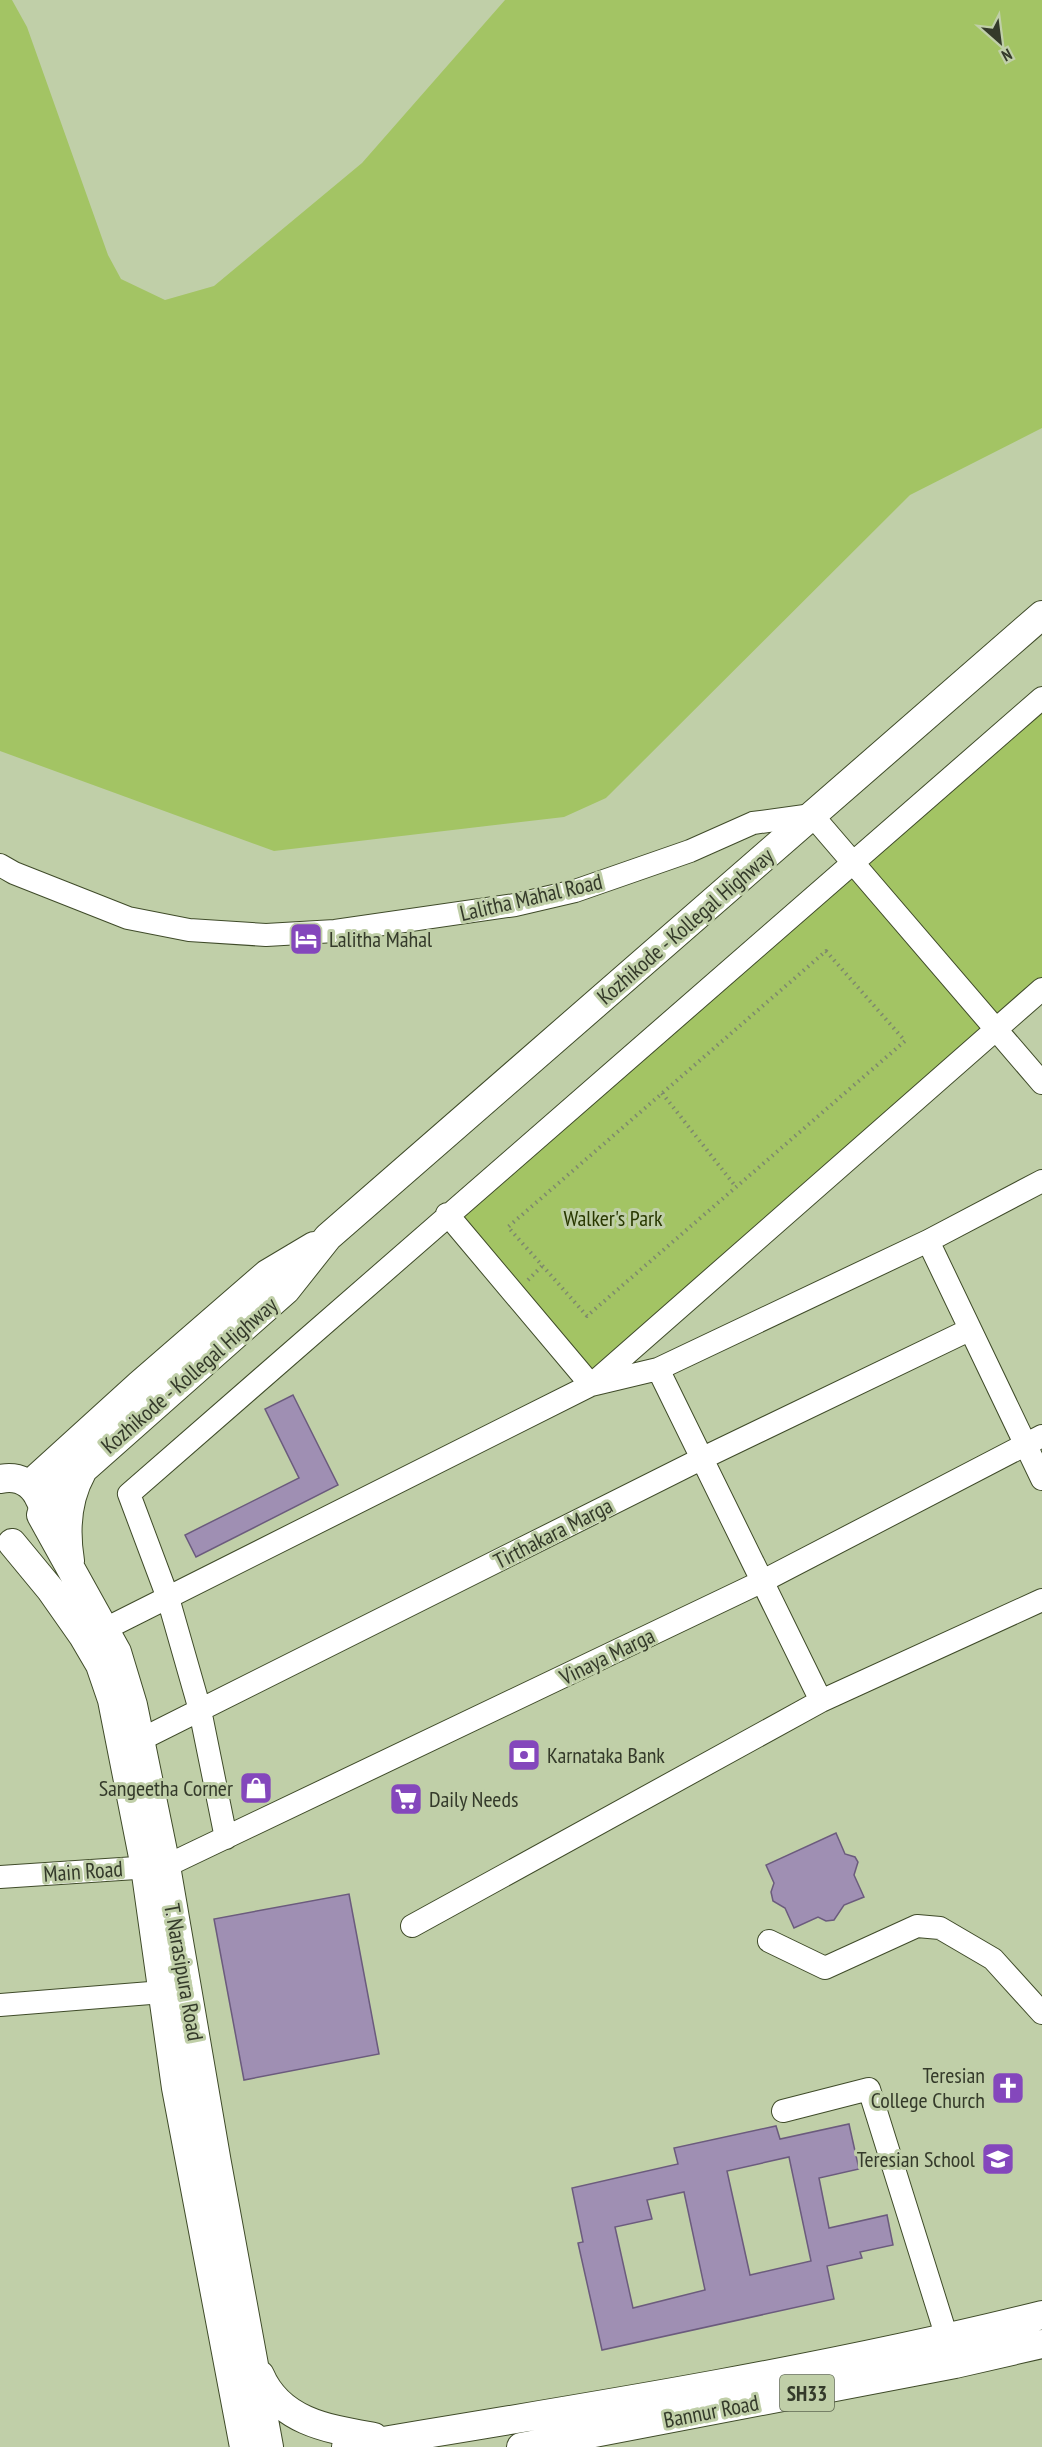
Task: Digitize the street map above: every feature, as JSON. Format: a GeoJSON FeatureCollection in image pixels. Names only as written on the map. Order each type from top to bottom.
{"type":"FeatureCollection","features":[{"type":"Feature","properties":{"kind":"main road","name":"Kozhikode - Kollegal Highway"},"geometry":{"type":"LineString","coordinates":[[38,1502],[88,1430],[267,1274],[328,1237],[1042,615]]}},
{"type":"Feature","properties":{"kind":"main road","name":"Kozhikode - Kollegal Highway"},"geometry":{"type":"LineString","coordinates":[[38,1502],[85,1467],[286,1290],[328,1237]]}},
{"type":"Feature","properties":{"kind":"main road"},"geometry":{"type":"LineString","coordinates":[[0,1467],[34,1462],[88,1430]]}},
{"type":"Feature","properties":{"kind":"main road"},"geometry":{"type":"LineString","coordinates":[[72,1572],[68,1545],[68,1517],[74,1488],[85,1467]]}},
{"type":"Feature","properties":{"kind":"main road"},"geometry":{"type":"LineString","coordinates":[[0,1479],[20,1479],[38,1502],[32,1534],[6,1542]]}},
{"type":"Feature","properties":{"kind":"main road","name":"T. Narasipura Road"},"geometry":{"type":"LineString","coordinates":[[38,1502],[72,1572],[117,1652],[127,1682],[140,1740],[156,1867],[163,1992],[176,2088],[244,2447]]}},
{"type":"Feature","properties":{"kind":"main road","name":"T. Narasipura Road"},"geometry":{"type":"LineString","coordinates":[[6,1542],[50,1589],[100,1665],[111,1700],[156,1867],[269,2447]]}},
{"type":"Feature","properties":{"kind":"main road"},"geometry":{"type":"LineString","coordinates":[[346,2447],[581,2408],[947,2338],[1042,2315]]}},
{"type":"Feature","properties":{"kind":"main road","name":"Bannur Road"},"geometry":{"type":"LineString","coordinates":[[521,2447],[574,2443],[1042,2344]]}},
{"type":"Feature","properties":{"kind":"main road"},"geometry":{"type":"LineString","coordinates":[[252,2354],[264,2384],[279,2403],[300,2419],[335,2430],[390,2440]]}},
{"type":"Feature","properties":{"kind":"main road"},"geometry":{"type":"LineString","coordinates":[[229,2447],[232,2427],[230,2372]]}},
{"type":"Feature","properties":{"kind":"street"},"geometry":{"type":"LineString","coordinates":[[226,1838],[200,1710],[168,1598],[129,1494],[447,1214],[1042,698]]}},
{"type":"Feature","properties":{"kind":"street"},"geometry":{"type":"LineString","coordinates":[[812,815],[994,1030],[1042,1083]]}},
{"type":"Feature","properties":{"kind":"street","name":"Lalitha Mahal Road"},"geometry":{"type":"LineString","coordinates":[[0,865],[14,873],[128,918],[189,930],[266,935],[335,931],[504,907],[575,891],[690,851],[753,823],[812,815]]}},
{"type":"Feature","properties":{"kind":"street"},"geometry":{"type":"LineString","coordinates":[[591,1385],[1042,989]]}},
{"type":"Feature","properties":{"kind":"street"},"geometry":{"type":"LineString","coordinates":[[105,1629],[591,1385],[658,1369],[928,1241],[1042,1181]]}},
{"type":"Feature","properties":{"kind":"street"},"geometry":{"type":"LineString","coordinates":[[447,1214],[591,1385]]}},
{"type":"Feature","properties":{"kind":"street"},"geometry":{"type":"LineString","coordinates":[[928,1241],[969,1330],[1033,1440],[1042,1479]]}},
{"type":"Feature","properties":{"kind":"street","name":"Tirthakara Marga"},"geometry":{"type":"LineString","coordinates":[[140,1740],[703,1458],[969,1330]]}},
{"type":"Feature","properties":{"kind":"street"},"geometry":{"type":"LineString","coordinates":[[658,1369],[821,1701]]}},
{"type":"Feature","properties":{"kind":"street","name":"Vinaya Marga"},"geometry":{"type":"LineString","coordinates":[[156,1867],[226,1838],[763,1581],[1033,1440]]}},
{"type":"Feature","properties":{"kind":"street"},"geometry":{"type":"LineString","coordinates":[[412,1926],[821,1701],[1042,1600]]}},
{"type":"Feature","properties":{"kind":"street","name":"Main Road"},"geometry":{"type":"LineString","coordinates":[[0,1877],[156,1867]]}},
{"type":"Feature","properties":{"kind":"street"},"geometry":{"type":"LineString","coordinates":[[769,1941],[825,1968],[917,1926],[940,1928],[993,1959],[1042,2013]]}},
{"type":"Feature","properties":{"kind":"street"},"geometry":{"type":"LineString","coordinates":[[0,2005],[163,1992]]}},
{"type":"Feature","properties":{"kind":"street"},"geometry":{"type":"LineString","coordinates":[[783,2111],[869,2089],[947,2338]]}},
{"type":"Feature","properties":{"kind":"path"},"geometry":{"type":"LineString","coordinates":[[826,951],[904,1041],[736,1187],[587,1316],[508,1227],[826,951]]}},
{"type":"Feature","properties":{"kind":"path"},"geometry":{"type":"LineString","coordinates":[[662,1093],[736,1187]]}},
{"type":"Feature","properties":{"kind":"green space","name":"Lalitha Mahal"},"geometry":{"type":"Polygon","coordinates":[[[0,0],[12,0],[27,27],[108,255],[121,279],[165,300],[214,286],[362,163],[505,0],[1042,0],[1042,428],[910,495],[606,798],[564,817],[274,851],[0,751],[0,0]]]}},
{"type":"Feature","properties":{"kind":"green space","name":"Walker's Park"},"geometry":{"type":"Polygon","coordinates":[[[1042,711],[1042,988],[591,1385],[447,1214],[1042,711]]]}},
{"type":"Feature","properties":{"kind":"building"},"geometry":{"type":"Polygon","coordinates":[[[293,1395],[338,1485],[196,1557],[185,1535],[299,1478],[265,1409],[293,1395]]]}},
{"type":"Feature","properties":{"kind":"building"},"geometry":{"type":"Polygon","coordinates":[[[836,1833],[845,1854],[855,1857],[858,1862],[854,1875],[864,1897],[844,1905],[834,1920],[826,1921],[818,1917],[794,1928],[785,1908],[773,1901],[771,1892],[774,1883],[766,1865],[836,1833]]]}},
{"type":"Feature","properties":{"kind":"building"},"geometry":{"type":"Polygon","coordinates":[[[349,1894],[379,2054],[244,2080],[214,1919],[349,1894]]]}},
{"type":"Feature","properties":{"kind":"building"},"geometry":{"type":"Polygon","coordinates":[[[849,2124],[859,2169],[819,2178],[829,2228],[887,2215],[893,2245],[860,2252],[862,2258],[827,2266],[834,2299],[602,2350],[578,2243],[583,2242],[572,2188],[678,2164],[674,2148],[776,2126],[780,2139],[849,2124]],[[789,2157],[727,2171],[750,2275],[811,2261],[789,2157]],[[684,2192],[647,2200],[652,2219],[615,2227],[633,2308],[705,2290],[684,2192]]]}},
{"type":"Feature","properties":{"kind":"place","name":"Lalitha Mahal"},"geometry":{"type":"Point","coordinates":[306,939]}},
{"type":"Feature","properties":{"kind":"place","name":"Karnataka Bank"},"geometry":{"type":"Point","coordinates":[524,1755]}},
{"type":"Feature","properties":{"kind":"place","name":"Sangeetha Corner"},"geometry":{"type":"Point","coordinates":[256,1788]}},
{"type":"Feature","properties":{"kind":"place","name":"Daily Needs"},"geometry":{"type":"Point","coordinates":[406,1799]}},
{"type":"Feature","properties":{"kind":"place","name":"Teresian College Church"},"geometry":{"type":"Point","coordinates":[1008,2088]}},
{"type":"Feature","properties":{"kind":"place","name":"Teresian School"},"geometry":{"type":"Point","coordinates":[998,2159]}}]}
